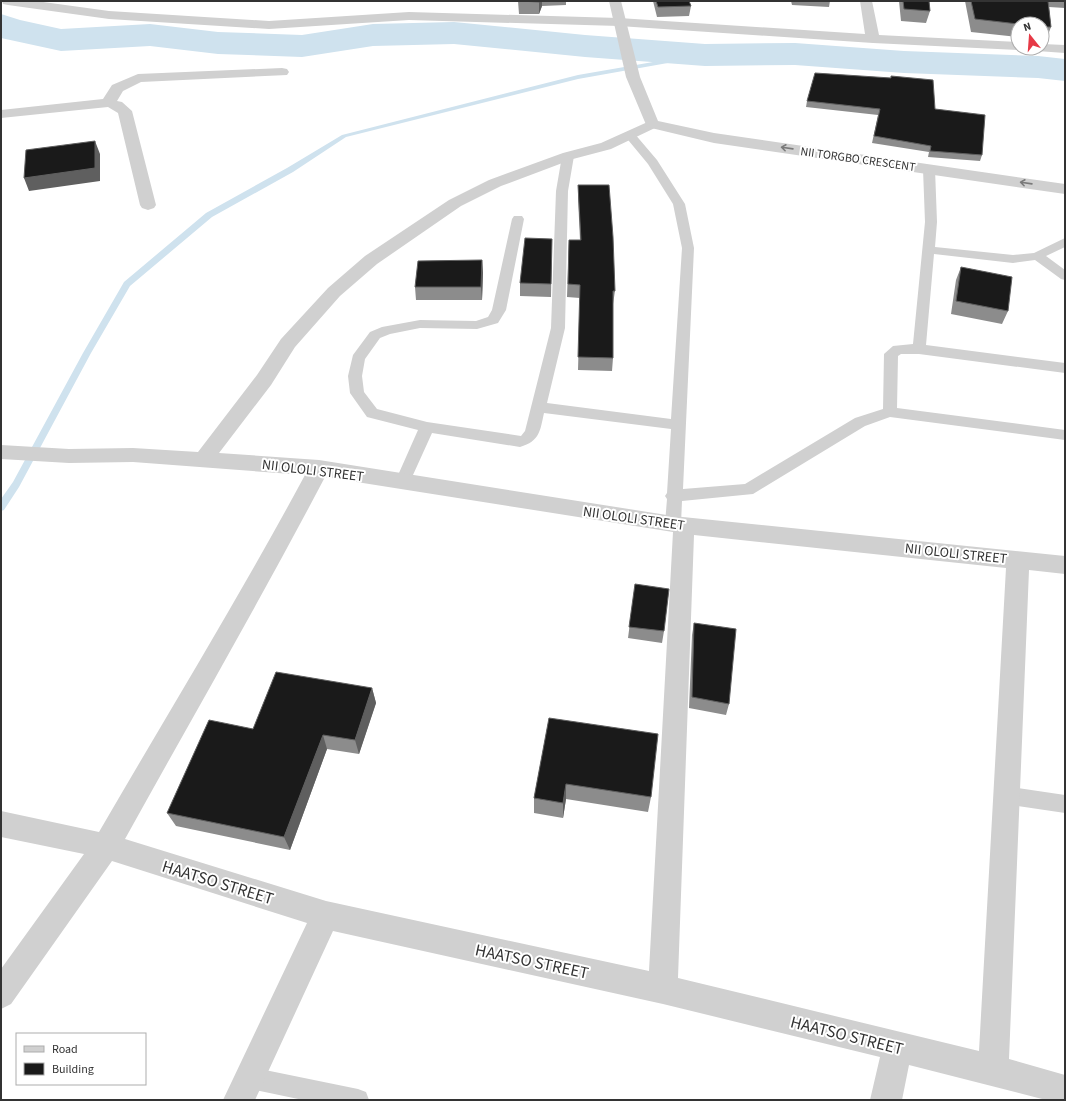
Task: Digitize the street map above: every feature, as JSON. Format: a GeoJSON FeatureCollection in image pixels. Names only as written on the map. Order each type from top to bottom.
{"type":"FeatureCollection","features":[{"type":"Feature","properties":{"kind":"street"},"geometry":{"type":"LineString","coordinates":[[8,1],[109,15],[269,24],[409,16],[620,25],[1010,46]]}},
{"type":"Feature","properties":{"kind":"street"},"geometry":{"type":"LineString","coordinates":[[204,459],[264,380],[288,343],[334,292],[371,260],[455,202],[495,183],[568,156],[606,146],[652,124],[633,77],[615,1]]}},
{"type":"Feature","properties":{"kind":"street"},"geometry":{"type":"LineString","coordinates":[[866,1],[873,39]]}},
{"type":"Feature","properties":{"kind":"street"},"geometry":{"type":"LineString","coordinates":[[1050,48],[1065,49]]}},
{"type":"Feature","properties":{"kind":"street"},"geometry":{"type":"LineString","coordinates":[[108,103],[117,88],[138,78],[282,72]]}},
{"type":"Feature","properties":{"kind":"street"},"geometry":{"type":"LineString","coordinates":[[1,114],[108,103],[117,105],[125,111],[148,205]]}},
{"type":"Feature","properties":{"kind":"street","name":"NII TORGBO CRESCENT"},"geometry":{"type":"LineString","coordinates":[[652,124],[714,138],[1065,189]]}},
{"type":"Feature","properties":{"kind":"street","name":"NII OLOLI STREET"},"geometry":{"type":"LineString","coordinates":[[4,452],[70,456],[133,455],[319,468],[679,525],[1065,566]]}},
{"type":"Feature","properties":{"kind":"street"},"geometry":{"type":"LineString","coordinates":[[1,994],[106,846],[270,561],[319,468]]}},
{"type":"Feature","properties":{"kind":"street"},"geometry":{"type":"LineString","coordinates":[[663,989],[679,525]]}},
{"type":"Feature","properties":{"kind":"street"},"geometry":{"type":"LineString","coordinates":[[993,1070],[1005,795],[1018,560]]}},
{"type":"Feature","properties":{"kind":"street","name":"HAATSO STREET"},"geometry":{"type":"LineString","coordinates":[[1,824],[106,846],[326,915],[663,989],[993,1070],[1065,1090]]}},
{"type":"Feature","properties":{"kind":"street"},"geometry":{"type":"LineString","coordinates":[[244,1089],[326,915]]}},
{"type":"Feature","properties":{"kind":"street"},"geometry":{"type":"LineString","coordinates":[[886,1100],[898,1047]]}},
{"type":"Feature","properties":{"kind":"lane"},"geometry":{"type":"LineString","coordinates":[[630,135],[653,162],[679,204],[688,248],[673,496],[679,525]]}},
{"type":"Feature","properties":{"kind":"lane"},"geometry":{"type":"LineString","coordinates":[[518,218],[499,310],[493,320],[477,325],[420,324],[387,330],[375,335],[358,358],[355,376],[357,393],[372,413],[428,427],[520,442],[526,440],[532,433],[558,328],[562,191],[568,156]]}},
{"type":"Feature","properties":{"kind":"lane"},"geometry":{"type":"LineString","coordinates":[[919,348],[931,222],[928,169]]}},
{"type":"Feature","properties":{"kind":"lane"},"geometry":{"type":"LineString","coordinates":[[928,250],[1013,259],[1037,256],[1065,242]]}},
{"type":"Feature","properties":{"kind":"lane"},"geometry":{"type":"LineString","coordinates":[[1037,256],[1065,276]]}},
{"type":"Feature","properties":{"kind":"lane"},"geometry":{"type":"LineString","coordinates":[[890,412],[891,354],[898,349],[919,348],[1065,368]]}},
{"type":"Feature","properties":{"kind":"lane"},"geometry":{"type":"LineString","coordinates":[[539,407],[678,425]]}},
{"type":"Feature","properties":{"kind":"lane"},"geometry":{"type":"LineString","coordinates":[[673,496],[748,490],[860,422],[890,412],[1065,435]]}},
{"type":"Feature","properties":{"kind":"lane"},"geometry":{"type":"LineString","coordinates":[[403,482],[428,427]]}},
{"type":"Feature","properties":{"kind":"lane"},"geometry":{"type":"LineString","coordinates":[[1005,795],[1065,804]]}},
{"type":"Feature","properties":{"kind":"lane"},"geometry":{"type":"LineString","coordinates":[[244,1089],[358,1100]]}},
{"type":"Feature","properties":{"kind":"building"},"geometry":{"type":"Polygon","coordinates":[[[656,1],[689,1],[691,6],[658,7],[656,1]]]}},
{"type":"Feature","properties":{"kind":"building"},"geometry":{"type":"Polygon","coordinates":[[[903,1],[929,1],[930,11],[904,9],[903,1]]]}},
{"type":"Feature","properties":{"kind":"building"},"geometry":{"type":"Polygon","coordinates":[[[971,1],[1048,1],[1050,16],[1010,16],[1010,23],[975,19],[971,1]]]}},
{"type":"Feature","properties":{"kind":"building"},"geometry":{"type":"Polygon","coordinates":[[[815,73],[891,78],[891,76],[933,80],[935,109],[985,115],[982,155],[930,151],[931,146],[874,136],[880,109],[807,101],[815,73]]]}},
{"type":"Feature","properties":{"kind":"building"},"geometry":{"type":"Polygon","coordinates":[[[95,141],[95,168],[24,178],[26,150],[95,141]]]}},
{"type":"Feature","properties":{"kind":"building"},"geometry":{"type":"Polygon","coordinates":[[[578,185],[609,185],[615,291],[613,291],[613,358],[578,357],[580,285],[568,284],[569,240],[581,240],[578,185]]]}},
{"type":"Feature","properties":{"kind":"building"},"geometry":{"type":"Polygon","coordinates":[[[525,238],[552,239],[551,284],[520,283],[525,238]]]}},
{"type":"Feature","properties":{"kind":"building"},"geometry":{"type":"Polygon","coordinates":[[[482,260],[481,287],[415,287],[418,261],[482,260]]]}},
{"type":"Feature","properties":{"kind":"building"},"geometry":{"type":"Polygon","coordinates":[[[961,267],[1012,277],[1008,311],[956,301],[961,267]]]}},
{"type":"Feature","properties":{"kind":"building"},"geometry":{"type":"Polygon","coordinates":[[[635,584],[669,589],[664,631],[629,627],[635,584]]]}},
{"type":"Feature","properties":{"kind":"building"},"geometry":{"type":"Polygon","coordinates":[[[694,623],[736,629],[729,704],[692,697],[694,623]]]}},
{"type":"Feature","properties":{"kind":"building"},"geometry":{"type":"Polygon","coordinates":[[[276,672],[372,688],[355,740],[323,735],[284,837],[167,813],[209,720],[253,729],[276,672]]]}},
{"type":"Feature","properties":{"kind":"building"},"geometry":{"type":"Polygon","coordinates":[[[549,718],[658,734],[651,797],[566,784],[563,803],[534,798],[549,718]]]}},
{"type":"Feature","properties":{"kind":"waterway"},"geometry":{"type":"LineString","coordinates":[[1,25],[9,29],[61,40],[150,35],[218,43],[302,46],[373,35],[454,33],[585,46],[705,55],[795,54],[904,62],[1038,67],[1065,70]]}},
{"type":"Feature","properties":{"kind":"waterway"},"geometry":{"type":"LineString","coordinates":[[1,507],[16,484],[87,353],[127,284],[209,215],[290,170],[344,136],[578,77],[705,55]]}}]}
